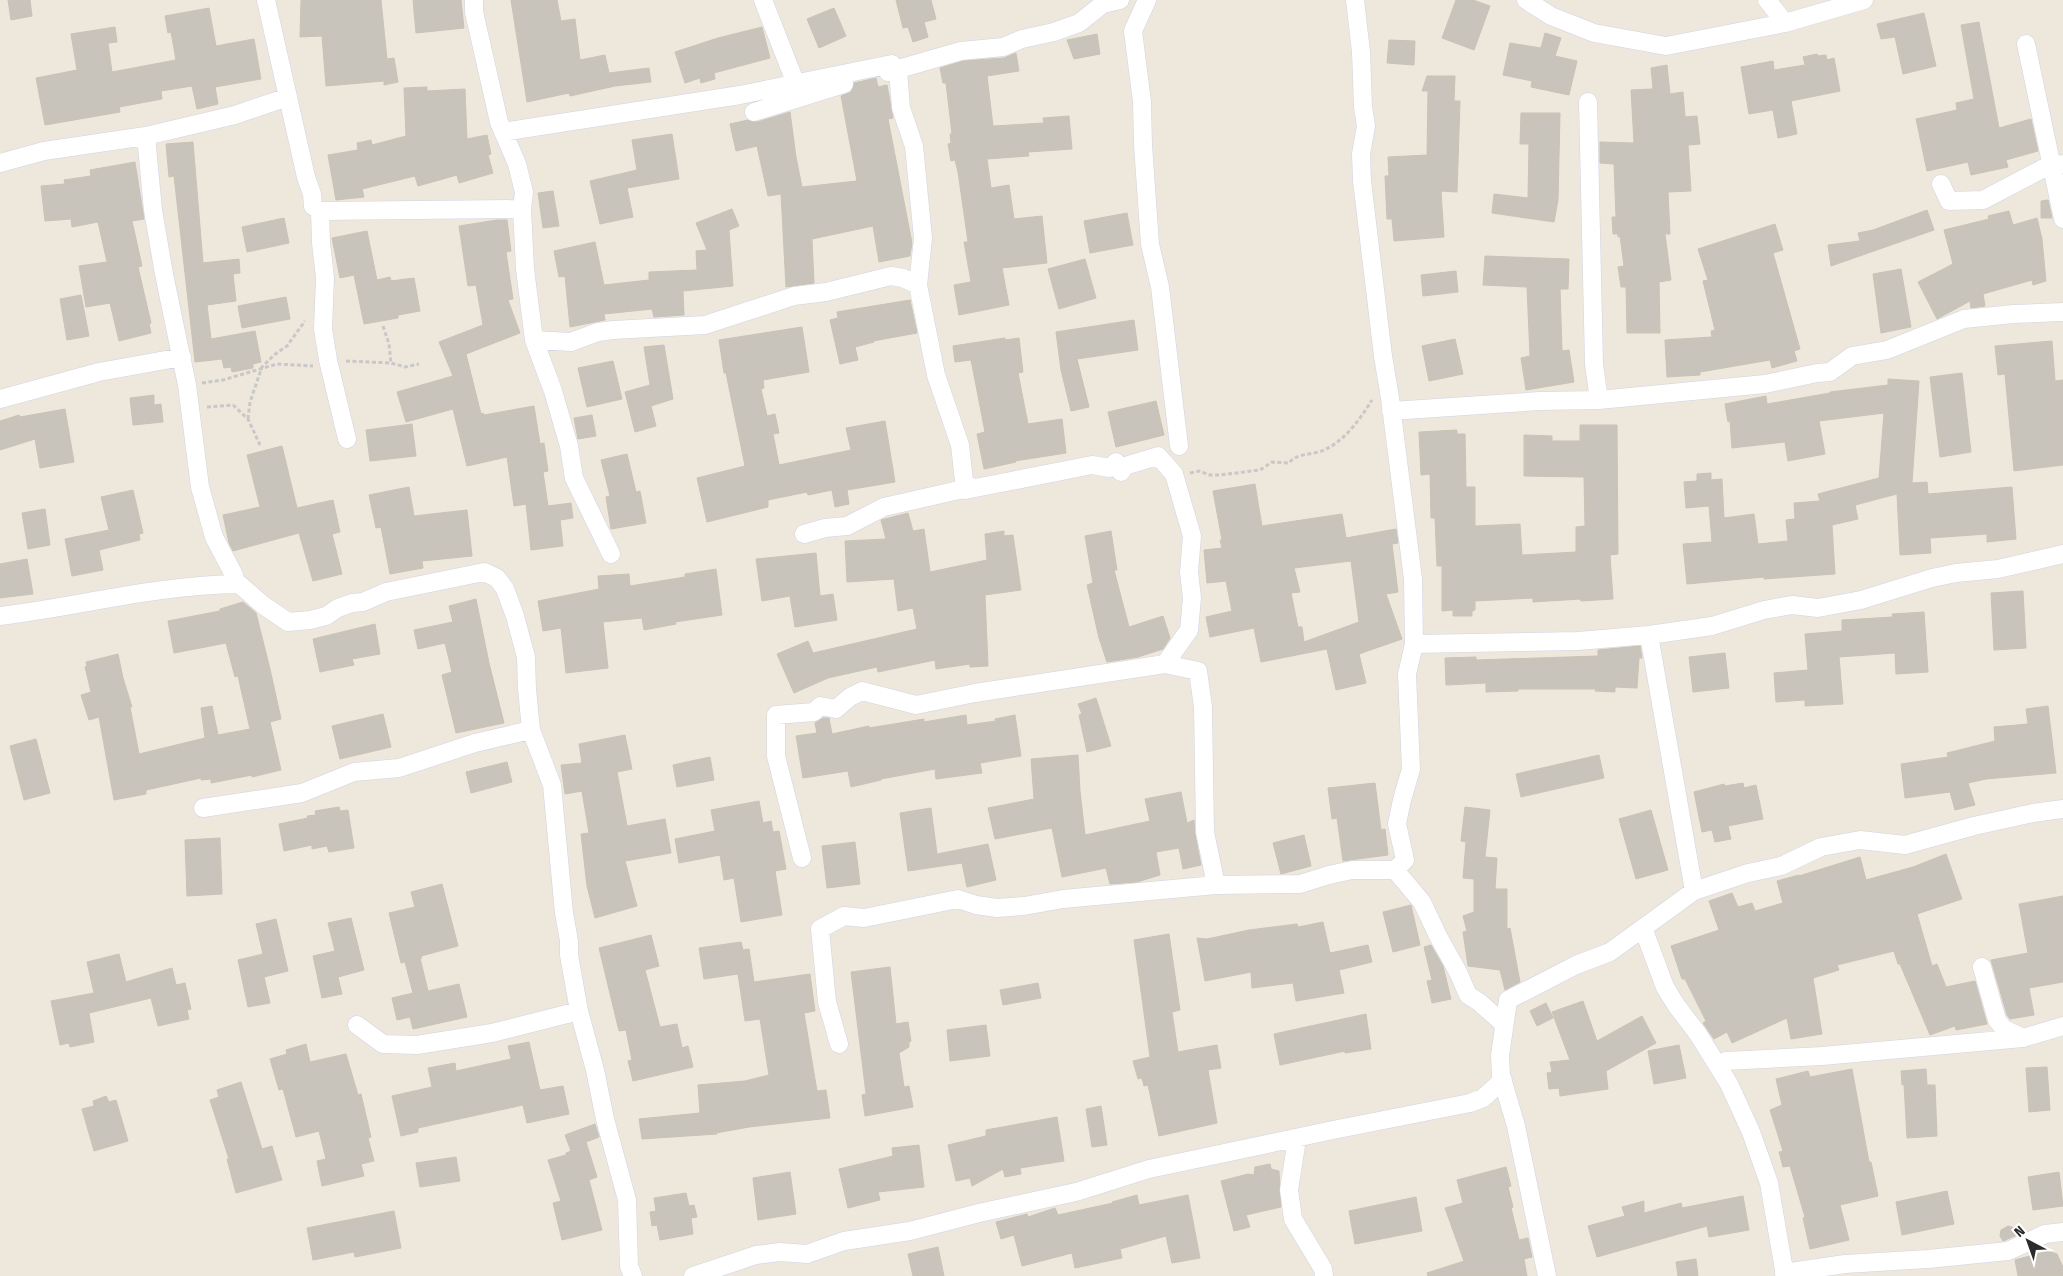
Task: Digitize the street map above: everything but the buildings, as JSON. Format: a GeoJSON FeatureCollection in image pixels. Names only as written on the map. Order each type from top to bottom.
{"type":"FeatureCollection","features":[{"type":"Feature","properties":{"kind":"street"},"geometry":{"type":"LineString","coordinates":[[266,0],[306,176],[312,194],[313,206],[320,211],[522,209]]}},
{"type":"Feature","properties":{"kind":"street"},"geometry":{"type":"LineString","coordinates":[[474,0],[474,12],[499,122],[517,164],[524,192],[522,209],[525,269],[534,340],[553,391],[569,446],[574,478],[611,554]]}},
{"type":"Feature","properties":{"kind":"street"},"geometry":{"type":"LineString","coordinates":[[763,0],[796,84]]}},
{"type":"Feature","properties":{"kind":"street"},"geometry":{"type":"LineString","coordinates":[[503,132],[630,113],[895,67],[961,51],[1003,47],[1022,39],[1054,32],[1080,23],[1103,4],[1120,0]]}},
{"type":"Feature","properties":{"kind":"street"},"geometry":{"type":"LineString","coordinates":[[1147,0],[1133,31],[1142,102],[1150,244],[1160,287],[1179,446]]}},
{"type":"Feature","properties":{"kind":"street"},"geometry":{"type":"LineString","coordinates":[[839,1044],[827,1002],[820,929],[844,916],[864,918],[958,900],[976,906],[998,908],[1024,906],[1063,899],[1216,885],[1300,884],[1352,870],[1395,870],[1405,860],[1398,824],[1402,800],[1411,769],[1407,674],[1414,644],[1413,579],[1362,181],[1361,154],[1366,126],[1362,108],[1361,52],[1354,0],[1345,0]]}},
{"type":"Feature","properties":{"kind":"street"},"geometry":{"type":"LineString","coordinates":[[1526,0],[1551,16],[1594,33],[1666,46],[1785,23],[1864,0]]}},
{"type":"Feature","properties":{"kind":"street"},"geometry":{"type":"LineString","coordinates":[[1767,0],[1785,23]]}},
{"type":"Feature","properties":{"kind":"street"},"geometry":{"type":"LineString","coordinates":[[2026,44],[2063,219]]}},
{"type":"Feature","properties":{"kind":"street"},"geometry":{"type":"LineString","coordinates":[[754,112],[895,67]]}},
{"type":"Feature","properties":{"kind":"street"},"geometry":{"type":"LineString","coordinates":[[895,67],[901,108],[914,146],[923,238],[918,285],[936,375],[960,445],[965,490]]}},
{"type":"Feature","properties":{"kind":"street"},"geometry":{"type":"LineString","coordinates":[[0,163],[44,151],[146,136],[234,115],[288,98]]}},
{"type":"Feature","properties":{"kind":"street"},"geometry":{"type":"LineString","coordinates":[[1588,102],[1594,364],[1599,400]]}},
{"type":"Feature","properties":{"kind":"street"},"geometry":{"type":"LineString","coordinates":[[146,136],[153,210],[187,385],[200,487],[214,536],[234,575]]}},
{"type":"Feature","properties":{"kind":"street"},"geometry":{"type":"LineString","coordinates":[[1941,184],[1949,201],[1983,200],[2044,168],[2063,164]]}},
{"type":"Feature","properties":{"kind":"street"},"geometry":{"type":"LineString","coordinates":[[320,211],[325,278],[322,306],[323,329],[328,360],[347,439]]}},
{"type":"Feature","properties":{"kind":"street"},"geometry":{"type":"LineString","coordinates":[[534,340],[571,342],[598,332],[613,330],[705,325],[794,296],[826,292],[890,276],[903,278],[918,285]]}},
{"type":"Feature","properties":{"kind":"street"},"geometry":{"type":"LineString","coordinates":[[1391,405],[1599,400],[1765,384],[1830,372],[1852,356],[1887,350],[1964,319],[2013,314],[2063,312]]}},
{"type":"Feature","properties":{"kind":"street"},"geometry":{"type":"LineString","coordinates":[[0,399],[99,372],[182,358]]}},
{"type":"Feature","properties":{"kind":"street"},"geometry":{"type":"LineString","coordinates":[[965,490],[1092,465],[1110,468],[1116,462],[1121,472],[1125,466],[1158,456],[1174,474],[1192,536],[1189,572],[1192,598],[1189,630],[1165,664]]}},
{"type":"Feature","properties":{"kind":"street"},"geometry":{"type":"LineString","coordinates":[[804,534],[825,528],[847,526],[884,507],[972,487],[965,490]]}},
{"type":"Feature","properties":{"kind":"street"},"geometry":{"type":"LineString","coordinates":[[1414,644],[1578,641],[1649,635],[1712,626],[1764,610],[1792,605],[1818,608],[1861,600],[1956,572],[1998,569],[2063,554]]}},
{"type":"Feature","properties":{"kind":"street"},"geometry":{"type":"LineString","coordinates":[[0,616],[69,606],[137,593],[209,584],[239,584],[263,605],[288,622],[326,616],[338,608],[352,603],[363,602],[386,592],[484,572],[497,578],[505,589],[515,616],[526,658],[531,730],[552,784],[569,955],[579,1011],[627,1200],[629,1266],[632,1276]]}},
{"type":"Feature","properties":{"kind":"street"},"geometry":{"type":"LineString","coordinates":[[1649,635],[1694,890]]}},
{"type":"Feature","properties":{"kind":"street"},"geometry":{"type":"LineString","coordinates":[[802,858],[776,756],[776,714],[814,712],[820,706],[836,708],[850,697],[862,691],[916,705],[1165,664],[1198,671],[1203,707],[1204,824],[1216,885]]}},
{"type":"Feature","properties":{"kind":"street"},"geometry":{"type":"LineString","coordinates":[[203,808],[233,805],[248,800],[302,793],[354,772],[399,768],[476,743],[531,730]]}},
{"type":"Feature","properties":{"kind":"street"},"geometry":{"type":"LineString","coordinates":[[1547,1276],[1516,1126],[1501,1075],[1500,1056],[1508,1000],[1576,965],[1610,952],[1694,890],[1748,873],[1782,866],[1822,847],[1860,840],[1904,845],[1974,826],[2032,814],[2063,810]]}},
{"type":"Feature","properties":{"kind":"street"},"geometry":{"type":"LineString","coordinates":[[1395,870],[1422,902],[1468,995],[1480,1002],[1504,1024]]}},
{"type":"Feature","properties":{"kind":"street"},"geometry":{"type":"LineString","coordinates":[[1643,928],[1665,987],[1698,1034],[1729,1084],[1751,1132],[1769,1183],[1784,1274],[1845,1264],[1928,1259],[2008,1251],[2045,1234],[2063,1232]]}},
{"type":"Feature","properties":{"kind":"street"},"geometry":{"type":"LineString","coordinates":[[1982,967],[1997,1020],[2004,1029],[2023,1038]]}},
{"type":"Feature","properties":{"kind":"street"},"geometry":{"type":"LineString","coordinates":[[357,1024],[383,1044],[417,1045],[492,1033],[579,1011]]}},
{"type":"Feature","properties":{"kind":"street"},"geometry":{"type":"LineString","coordinates":[[1726,1061],[1822,1056],[2023,1038],[2063,1026]]}},
{"type":"Feature","properties":{"kind":"street"},"geometry":{"type":"LineString","coordinates":[[693,1276],[756,1256],[780,1252],[807,1254],[844,1241],[910,1231],[979,1213],[1076,1192],[1149,1169],[1470,1103],[1483,1098],[1503,1080]]}},
{"type":"Feature","properties":{"kind":"street"},"geometry":{"type":"LineString","coordinates":[[1297,1139],[1289,1190],[1293,1219],[1323,1269],[1324,1276]]}},
{"type":"Feature","properties":{"kind":"path"},"geometry":{"type":"LineString","coordinates":[[248,420],[250,402],[262,367],[287,346],[305,321],[322,306]]}},
{"type":"Feature","properties":{"kind":"path"},"geometry":{"type":"LineString","coordinates":[[383,326],[390,344],[391,362]]}},
{"type":"Feature","properties":{"kind":"path"},"geometry":{"type":"LineString","coordinates":[[187,385],[223,380],[262,367]]}},
{"type":"Feature","properties":{"kind":"path"},"geometry":{"type":"LineString","coordinates":[[1185,475],[1199,471],[1210,475],[1220,475],[1260,470],[1272,462],[1289,463],[1292,458],[1324,450],[1342,439],[1364,413],[1372,400],[1391,405]]}},
{"type":"Feature","properties":{"kind":"path"},"geometry":{"type":"LineString","coordinates":[[189,411],[212,406],[233,405],[248,420],[260,445]]}}]}
